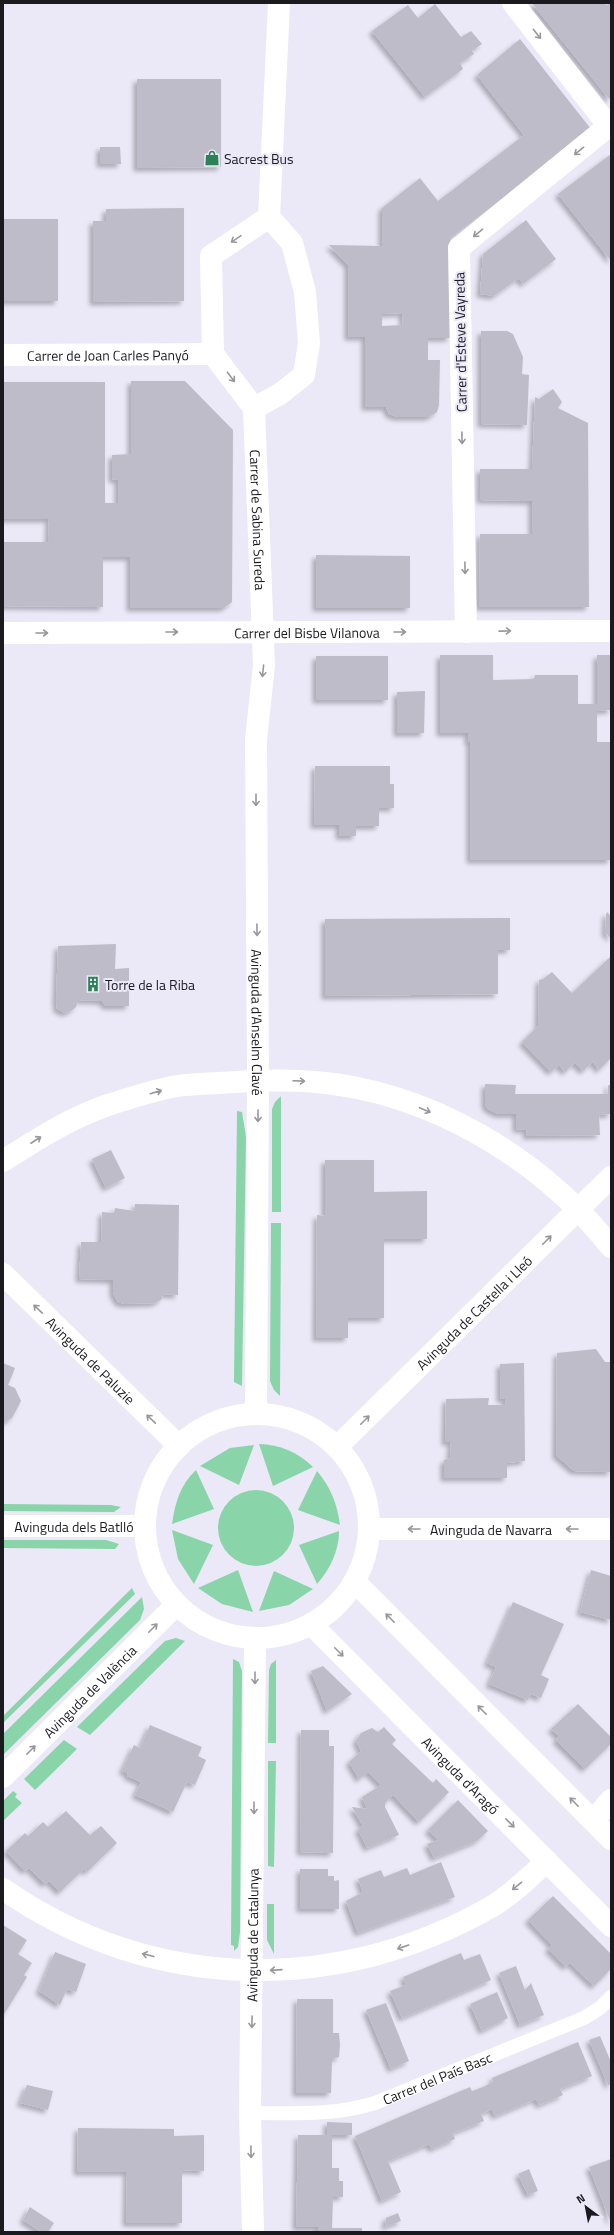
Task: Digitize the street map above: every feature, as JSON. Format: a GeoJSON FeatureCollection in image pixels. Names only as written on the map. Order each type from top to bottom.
{"type":"FeatureCollection","features":[{"type":"Feature","properties":{"kind":"street"},"geometry":{"type":"LineString","coordinates":[[268,217],[211,256],[213,354],[254,408],[280,394],[304,375],[308,343],[305,292],[292,243],[268,217],[279,3]]}},
{"type":"Feature","properties":{"kind":"street"},"geometry":{"type":"LineString","coordinates":[[513,3],[610,127]]}},
{"type":"Feature","properties":{"kind":"street","name":"Carrer d'Esteve Vayreda"},"geometry":{"type":"LineString","coordinates":[[466,632],[459,248],[610,127]]}},
{"type":"Feature","properties":{"kind":"street","name":"Carrer de Joan Carles Panyó"},"geometry":{"type":"LineString","coordinates":[[3,355],[213,354]]}},
{"type":"Feature","properties":{"kind":"street","name":"Carrer de Sabina Sureda"},"geometry":{"type":"LineString","coordinates":[[254,408],[263,632]]}},
{"type":"Feature","properties":{"kind":"street","name":"Carrer del Bisbe Vilanova"},"geometry":{"type":"LineString","coordinates":[[3,633],[611,631]]}},
{"type":"Feature","properties":{"kind":"street","name":"Avinguda d'Anselm Clavé"},"geometry":{"type":"LineString","coordinates":[[256,1413],[258,1080],[256,740],[264,665],[263,632]]}},
{"type":"Feature","properties":{"kind":"street"},"geometry":{"type":"LineString","coordinates":[[3,1161],[48,1132],[106,1106],[176,1086],[258,1080],[317,1082],[370,1092],[423,1108],[484,1137],[527,1165],[578,1209],[611,1247]]}},
{"type":"Feature","properties":{"kind":"street","name":"Avinguda de Castella i Lleó"},"geometry":{"type":"LineString","coordinates":[[337,1447],[611,1177]]}},
{"type":"Feature","properties":{"kind":"street","name":"Avinguda de Paluzie"},"geometry":{"type":"LineString","coordinates":[[3,1274],[179,1446]]}},
{"type":"Feature","properties":{"kind":"street"},"geometry":{"type":"LineString","coordinates":[[256,1413],[279,1416],[303,1424],[323,1435],[337,1447],[358,1475],[367,1502],[370,1530],[357,1584],[311,1624],[281,1637],[255,1639],[223,1634],[199,1623],[176,1605],[158,1580],[149,1554],[145,1526],[149,1498],[160,1471],[179,1446],[192,1436],[218,1422],[256,1413]]}},
{"type":"Feature","properties":{"kind":"street","name":"Avinguda dels Batlló"},"geometry":{"type":"LineString","coordinates":[[3,1526],[145,1526]]}},
{"type":"Feature","properties":{"kind":"street","name":"Avinguda de Navarra"},"geometry":{"type":"LineString","coordinates":[[370,1530],[611,1529]]}},
{"type":"Feature","properties":{"kind":"street"},"geometry":{"type":"LineString","coordinates":[[357,1584],[611,1840]]}},
{"type":"Feature","properties":{"kind":"street","name":"Avinguda de València"},"geometry":{"type":"LineString","coordinates":[[3,1777],[176,1605]]}},
{"type":"Feature","properties":{"kind":"street","name":"Avinguda d'Aragó"},"geometry":{"type":"LineString","coordinates":[[311,1624],[611,1926]]}},
{"type":"Feature","properties":{"kind":"street","name":"Avinguda de Catalunya"},"geometry":{"type":"LineString","coordinates":[[253,2232],[250,2113],[255,1639]]}},
{"type":"Feature","properties":{"kind":"street"},"geometry":{"type":"LineString","coordinates":[[593,1821],[611,1800]]}},
{"type":"Feature","properties":{"kind":"street"},"geometry":{"type":"LineString","coordinates":[[3,1889],[33,1910],[110,1946],[190,1966],[252,1972],[319,1967],[384,1954],[433,1936],[492,1906],[547,1861]]}},
{"type":"Feature","properties":{"kind":"lane","name":"Carrer del País Basc"},"geometry":{"type":"LineString","coordinates":[[250,2113],[335,2112],[353,2110],[375,2103],[584,2018],[600,2008],[611,1997]]}},
{"type":"Feature","properties":{"kind":"green space"},"geometry":{"type":"Polygon","coordinates":[[[281,1096],[281,1212],[272,1212],[272,1109],[275,1102],[281,1096]]]}},
{"type":"Feature","properties":{"kind":"green space"},"geometry":{"type":"Polygon","coordinates":[[[237,1111],[242,1112],[246,1137],[242,1386],[234,1382],[237,1111]]]}},
{"type":"Feature","properties":{"kind":"green space"},"geometry":{"type":"Polygon","coordinates":[[[271,1223],[281,1223],[280,1396],[274,1390],[270,1381],[271,1223]]]}},
{"type":"Feature","properties":{"kind":"green space"},"geometry":{"type":"Polygon","coordinates":[[[259,1444],[266,1444],[288,1450],[313,1467],[273,1486],[259,1444]]]}},
{"type":"Feature","properties":{"kind":"green space"},"geometry":{"type":"Polygon","coordinates":[[[254,1445],[239,1485],[200,1466],[230,1448],[254,1445]]]}},
{"type":"Feature","properties":{"kind":"green space"},"geometry":{"type":"Polygon","coordinates":[[[196,1470],[214,1509],[172,1524],[182,1488],[196,1470]]]}},
{"type":"Feature","properties":{"kind":"green space"},"geometry":{"type":"Polygon","coordinates":[[[317,1471],[333,1496],[340,1525],[298,1510],[317,1471]]]}},
{"type":"Feature","properties":{"kind":"green space"},"geometry":{"type":"Polygon","coordinates":[[[256,1490],[271,1493],[283,1501],[291,1513],[294,1528],[291,1543],[283,1555],[271,1563],[256,1566],[241,1563],[229,1555],[221,1543],[218,1528],[221,1513],[229,1501],[241,1493],[256,1490]]]}},
{"type":"Feature","properties":{"kind":"green space"},"geometry":{"type":"Polygon","coordinates":[[[3,1504],[111,1505],[121,1507],[114,1512],[3,1511],[3,1504]]]}},
{"type":"Feature","properties":{"kind":"green space"},"geometry":{"type":"Polygon","coordinates":[[[172,1530],[213,1545],[194,1584],[178,1559],[172,1530]]]}},
{"type":"Feature","properties":{"kind":"green space"},"geometry":{"type":"Polygon","coordinates":[[[339,1531],[339,1538],[333,1559],[330,1566],[317,1584],[299,1545],[339,1531]]]}},
{"type":"Feature","properties":{"kind":"green space"},"geometry":{"type":"Polygon","coordinates":[[[3,1540],[106,1540],[119,1544],[115,1549],[3,1548],[3,1540]]]}},
{"type":"Feature","properties":{"kind":"green space"},"geometry":{"type":"Polygon","coordinates":[[[238,1570],[253,1612],[222,1604],[198,1588],[238,1570]]]}},
{"type":"Feature","properties":{"kind":"green space"},"geometry":{"type":"Polygon","coordinates":[[[274,1571],[313,1589],[289,1605],[259,1611],[274,1571]]]}},
{"type":"Feature","properties":{"kind":"green space"},"geometry":{"type":"Polygon","coordinates":[[[132,1588],[135,1594],[3,1723],[3,1716],[132,1588]]]}},
{"type":"Feature","properties":{"kind":"green space"},"geometry":{"type":"Polygon","coordinates":[[[142,1597],[144,1609],[140,1620],[4,1754],[3,1734],[142,1597]]]}},
{"type":"Feature","properties":{"kind":"green space"},"geometry":{"type":"Polygon","coordinates":[[[176,1638],[185,1641],[90,1735],[77,1727],[165,1641],[176,1638]]]}},
{"type":"Feature","properties":{"kind":"green space"},"geometry":{"type":"Polygon","coordinates":[[[233,1659],[239,1662],[242,1671],[240,1932],[238,1947],[234,1951],[234,1946],[231,1945],[233,1659]]]}},
{"type":"Feature","properties":{"kind":"green space"},"geometry":{"type":"Polygon","coordinates":[[[276,1660],[276,1743],[268,1743],[269,1670],[271,1664],[276,1660]]]}},
{"type":"Feature","properties":{"kind":"green space"},"geometry":{"type":"Polygon","coordinates":[[[64,1740],[77,1749],[35,1790],[24,1779],[64,1740]]]}},
{"type":"Feature","properties":{"kind":"green space"},"geometry":{"type":"Polygon","coordinates":[[[268,1761],[276,1761],[274,1867],[268,1866],[268,1761]]]}},
{"type":"Feature","properties":{"kind":"green space"},"geometry":{"type":"Polygon","coordinates":[[[13,1791],[17,1794],[15,1797],[22,1803],[3,1821],[3,1801],[13,1791]]]}},
{"type":"Feature","properties":{"kind":"green space"},"geometry":{"type":"Polygon","coordinates":[[[267,1904],[274,1904],[274,1954],[267,1940],[267,1904]]]}},
{"type":"Feature","properties":{"kind":"building"},"geometry":{"type":"Polygon","coordinates":[[[532,3],[605,3],[606,5],[611,3],[611,97],[609,99],[532,3]]]}},
{"type":"Feature","properties":{"kind":"building"},"geometry":{"type":"Polygon","coordinates":[[[435,4],[461,37],[471,31],[482,44],[472,51],[474,54],[460,63],[463,69],[425,97],[372,31],[408,5],[418,18],[435,4]]]}},
{"type":"Feature","properties":{"kind":"building"},"geometry":{"type":"Polygon","coordinates":[[[520,39],[591,129],[450,239],[450,338],[428,338],[428,360],[440,360],[439,405],[437,412],[429,417],[397,417],[389,414],[386,407],[365,407],[365,337],[348,337],[348,265],[329,245],[382,246],[382,208],[420,178],[438,201],[524,135],[477,75],[520,39]],[[402,313],[382,314],[382,326],[403,325],[402,313]]]}},
{"type":"Feature","properties":{"kind":"building"},"geometry":{"type":"Polygon","coordinates":[[[137,79],[221,79],[221,167],[137,168],[137,79]]]}},
{"type":"Feature","properties":{"kind":"building"},"geometry":{"type":"Polygon","coordinates":[[[100,147],[120,147],[121,164],[100,164],[100,147]]]}},
{"type":"Feature","properties":{"kind":"building"},"geometry":{"type":"Polygon","coordinates":[[[611,154],[611,261],[558,194],[611,154]]]}},
{"type":"Feature","properties":{"kind":"building"},"geometry":{"type":"Polygon","coordinates":[[[184,208],[184,301],[93,302],[93,221],[106,221],[106,209],[184,208]]]}},
{"type":"Feature","properties":{"kind":"building"},"geometry":{"type":"Polygon","coordinates":[[[3,219],[58,219],[58,301],[3,301],[3,219]]]}},
{"type":"Feature","properties":{"kind":"building"},"geometry":{"type":"Polygon","coordinates":[[[526,220],[556,259],[523,284],[519,278],[494,296],[480,294],[483,254],[526,220]]]}},
{"type":"Feature","properties":{"kind":"building"},"geometry":{"type":"Polygon","coordinates":[[[481,331],[507,331],[513,334],[523,357],[522,374],[529,375],[527,425],[481,424],[481,331]]]}},
{"type":"Feature","properties":{"kind":"building"},"geometry":{"type":"Polygon","coordinates":[[[131,381],[185,381],[233,430],[232,602],[224,608],[130,608],[130,557],[103,557],[103,607],[3,606],[3,542],[48,542],[49,519],[3,519],[3,382],[105,382],[105,503],[118,503],[118,480],[112,479],[112,455],[131,454],[131,381]]]}},
{"type":"Feature","properties":{"kind":"building"},"geometry":{"type":"Polygon","coordinates":[[[553,389],[562,402],[558,408],[588,423],[589,607],[479,607],[480,534],[532,534],[532,501],[480,500],[480,469],[532,469],[535,397],[539,399],[553,389]]]}},
{"type":"Feature","properties":{"kind":"building"},"geometry":{"type":"Polygon","coordinates":[[[316,555],[410,556],[410,608],[316,608],[316,555]]]}},
{"type":"Feature","properties":{"kind":"building"},"geometry":{"type":"Polygon","coordinates":[[[440,655],[493,655],[493,680],[534,679],[535,675],[578,675],[578,704],[597,704],[597,655],[611,655],[611,710],[597,711],[597,742],[611,742],[611,860],[470,860],[470,742],[468,742],[468,733],[440,733],[440,655]]]}},
{"type":"Feature","properties":{"kind":"building"},"geometry":{"type":"Polygon","coordinates":[[[316,656],[388,656],[388,700],[316,700],[316,656]]]}},
{"type":"Feature","properties":{"kind":"building"},"geometry":{"type":"Polygon","coordinates":[[[425,691],[424,733],[397,733],[397,692],[425,691]]]}},
{"type":"Feature","properties":{"kind":"building"},"geometry":{"type":"Polygon","coordinates":[[[315,766],[390,766],[390,784],[394,784],[394,808],[379,808],[379,826],[356,826],[356,836],[339,836],[339,825],[314,825],[315,766]]]}},
{"type":"Feature","properties":{"kind":"building"},"geometry":{"type":"Polygon","coordinates":[[[608,912],[609,915],[611,913],[611,939],[605,932],[606,914],[608,912]]]}},
{"type":"Feature","properties":{"kind":"building"},"geometry":{"type":"Polygon","coordinates":[[[510,918],[510,950],[498,950],[498,994],[325,996],[325,919],[510,918]]]}},
{"type":"Feature","properties":{"kind":"building","name":"Torre de la Riba"},"geometry":{"type":"Polygon","coordinates":[[[116,944],[115,969],[129,968],[129,1006],[106,1006],[102,1001],[78,1000],[76,1007],[71,1011],[65,1013],[57,1009],[58,946],[116,944]]]}},
{"type":"Feature","properties":{"kind":"building"},"geometry":{"type":"Polygon","coordinates":[[[611,956],[611,1058],[599,1070],[593,1062],[583,1071],[575,1063],[565,1072],[559,1065],[551,1072],[522,1042],[538,1026],[539,980],[543,979],[552,972],[572,993],[611,956]]]}},
{"type":"Feature","properties":{"kind":"building"},"geometry":{"type":"Polygon","coordinates":[[[485,1084],[516,1085],[515,1094],[608,1094],[608,1085],[611,1085],[611,1114],[599,1115],[600,1135],[526,1136],[527,1130],[516,1129],[516,1114],[498,1114],[488,1109],[485,1104],[485,1084]]]}},
{"type":"Feature","properties":{"kind":"building"},"geometry":{"type":"Polygon","coordinates":[[[111,1150],[125,1178],[106,1188],[92,1159],[111,1150]]]}},
{"type":"Feature","properties":{"kind":"building"},"geometry":{"type":"Polygon","coordinates":[[[325,1160],[374,1160],[374,1192],[427,1191],[427,1239],[384,1239],[384,1318],[348,1318],[348,1338],[316,1338],[317,1215],[325,1216],[325,1160]]]}},
{"type":"Feature","properties":{"kind":"building"},"geometry":{"type":"Polygon","coordinates":[[[135,1204],[179,1205],[178,1295],[163,1294],[161,1300],[155,1303],[124,1304],[118,1302],[113,1293],[113,1280],[79,1279],[81,1242],[101,1242],[102,1212],[114,1213],[115,1208],[135,1211],[135,1204]]]}},
{"type":"Feature","properties":{"kind":"building"},"geometry":{"type":"Polygon","coordinates":[[[596,1349],[605,1362],[611,1362],[611,1472],[574,1471],[556,1455],[557,1353],[596,1349]]]}},
{"type":"Feature","properties":{"kind":"building"},"geometry":{"type":"Polygon","coordinates":[[[3,1363],[15,1368],[8,1385],[15,1388],[21,1401],[12,1418],[5,1422],[3,1426],[3,1363]]]}},
{"type":"Feature","properties":{"kind":"building"},"geometry":{"type":"Polygon","coordinates":[[[524,1363],[525,1461],[507,1463],[507,1478],[444,1478],[444,1460],[450,1458],[451,1442],[445,1442],[446,1399],[489,1398],[488,1405],[505,1405],[506,1399],[500,1399],[500,1364],[524,1363]]]}},
{"type":"Feature","properties":{"kind":"building"},"geometry":{"type":"Polygon","coordinates":[[[591,1570],[611,1576],[611,1620],[580,1612],[591,1570]]]}},
{"type":"Feature","properties":{"kind":"building"},"geometry":{"type":"Polygon","coordinates":[[[513,1602],[564,1624],[541,1675],[549,1679],[541,1698],[531,1694],[528,1700],[489,1684],[496,1667],[487,1663],[513,1602]]]}},
{"type":"Feature","properties":{"kind":"building"},"geometry":{"type":"Polygon","coordinates":[[[323,1666],[352,1694],[327,1711],[311,1671],[323,1666]]]}},
{"type":"Feature","properties":{"kind":"building"},"geometry":{"type":"Polygon","coordinates":[[[578,1704],[611,1737],[611,1744],[585,1769],[556,1740],[559,1736],[551,1729],[578,1704]]]}},
{"type":"Feature","properties":{"kind":"building"},"geometry":{"type":"Polygon","coordinates":[[[150,1725],[202,1747],[198,1756],[206,1760],[195,1785],[187,1782],[173,1812],[135,1795],[141,1782],[127,1776],[128,1773],[122,1771],[134,1745],[140,1748],[150,1725]]]}},
{"type":"Feature","properties":{"kind":"building"},"geometry":{"type":"Polygon","coordinates":[[[384,1727],[396,1740],[392,1744],[433,1783],[436,1779],[449,1792],[419,1822],[393,1795],[385,1803],[385,1807],[399,1835],[367,1848],[358,1829],[363,1826],[352,1807],[367,1809],[362,1797],[381,1785],[368,1772],[359,1779],[349,1762],[361,1751],[356,1741],[361,1733],[372,1728],[378,1732],[384,1727]]]}},
{"type":"Feature","properties":{"kind":"building"},"geometry":{"type":"Polygon","coordinates":[[[301,1730],[329,1730],[329,1746],[334,1746],[333,1853],[300,1852],[301,1730]]]}},
{"type":"Feature","properties":{"kind":"building"},"geometry":{"type":"Polygon","coordinates":[[[458,1800],[488,1831],[477,1841],[434,1858],[427,1844],[438,1840],[428,1830],[458,1800]]]}},
{"type":"Feature","properties":{"kind":"building"},"geometry":{"type":"Polygon","coordinates":[[[66,1811],[90,1835],[101,1826],[117,1843],[87,1872],[84,1869],[60,1892],[49,1881],[45,1884],[29,1868],[25,1871],[6,1851],[25,1833],[28,1836],[43,1822],[48,1827],[66,1811]]]}},
{"type":"Feature","properties":{"kind":"building"},"geometry":{"type":"Polygon","coordinates":[[[441,1862],[455,1897],[358,1933],[346,1901],[363,1892],[358,1879],[381,1870],[384,1877],[407,1868],[410,1875],[441,1862]]]}},
{"type":"Feature","properties":{"kind":"building"},"geometry":{"type":"Polygon","coordinates":[[[300,1869],[328,1869],[328,1876],[334,1876],[334,1881],[339,1880],[339,1909],[300,1909],[300,1869]]]}},
{"type":"Feature","properties":{"kind":"building"},"geometry":{"type":"Polygon","coordinates":[[[553,1896],[611,1954],[611,1969],[594,1986],[570,1963],[566,1967],[548,1949],[552,1945],[528,1920],[553,1896]]]}},
{"type":"Feature","properties":{"kind":"building"},"geometry":{"type":"Polygon","coordinates":[[[3,1925],[27,1940],[18,1954],[32,1963],[24,1975],[27,1977],[3,2016],[3,1925]]]}},
{"type":"Feature","properties":{"kind":"building"},"geometry":{"type":"Polygon","coordinates":[[[55,1952],[86,1964],[76,1992],[67,1989],[60,2005],[39,1991],[55,1952]]]}},
{"type":"Feature","properties":{"kind":"building"},"geometry":{"type":"Polygon","coordinates":[[[461,1953],[464,1960],[480,1954],[491,1980],[402,2018],[390,1991],[406,1985],[403,1977],[461,1953]]]}},
{"type":"Feature","properties":{"kind":"building"},"geometry":{"type":"Polygon","coordinates":[[[516,1966],[525,1990],[531,1983],[544,2015],[520,2025],[499,1973],[516,1966]]]}},
{"type":"Feature","properties":{"kind":"building"},"geometry":{"type":"Polygon","coordinates":[[[497,1992],[508,2018],[482,2031],[470,2004],[497,1992]]]}},
{"type":"Feature","properties":{"kind":"building"},"geometry":{"type":"Polygon","coordinates":[[[297,1999],[333,1999],[333,2033],[339,2033],[340,2045],[339,2057],[332,2059],[331,2093],[296,2093],[297,1999]]]}},
{"type":"Feature","properties":{"kind":"building"},"geometry":{"type":"Polygon","coordinates":[[[386,2003],[409,2061],[391,2069],[366,2010],[386,2003]]]}},
{"type":"Feature","properties":{"kind":"building"},"geometry":{"type":"Polygon","coordinates":[[[600,2036],[611,2062],[611,2084],[608,2085],[589,2040],[600,2036]]]}},
{"type":"Feature","properties":{"kind":"building"},"geometry":{"type":"Polygon","coordinates":[[[578,2042],[592,2076],[560,2089],[563,2095],[539,2105],[536,2099],[495,2116],[492,2109],[481,2114],[484,2121],[453,2133],[455,2139],[432,2149],[429,2144],[388,2161],[401,2192],[382,2201],[355,2136],[470,2087],[472,2091],[483,2087],[493,2082],[492,2078],[578,2042]]]}},
{"type":"Feature","properties":{"kind":"building"},"geometry":{"type":"Polygon","coordinates":[[[27,2085],[53,2091],[48,2110],[20,2103],[27,2085]]]}},
{"type":"Feature","properties":{"kind":"building"},"geometry":{"type":"Polygon","coordinates":[[[327,2122],[352,2123],[352,2135],[332,2135],[332,2168],[339,2168],[339,2181],[343,2181],[343,2197],[333,2197],[332,2228],[362,2228],[362,2232],[318,2232],[318,2227],[296,2227],[298,2135],[327,2135],[327,2122]]]}},
{"type":"Feature","properties":{"kind":"building"},"geometry":{"type":"Polygon","coordinates":[[[78,2128],[174,2129],[174,2136],[204,2135],[204,2171],[182,2170],[182,2223],[126,2223],[127,2172],[77,2172],[78,2128]]]}},
{"type":"Feature","properties":{"kind":"building"},"geometry":{"type":"Polygon","coordinates":[[[611,2159],[611,2223],[589,2167],[611,2159]]]}},
{"type":"Feature","properties":{"kind":"building"},"geometry":{"type":"Polygon","coordinates":[[[529,2169],[538,2191],[528,2195],[518,2174],[529,2169]]]}},
{"type":"Feature","properties":{"kind":"building"},"geometry":{"type":"Polygon","coordinates":[[[30,2207],[54,2223],[48,2232],[41,2232],[23,2220],[30,2207]]]}},
{"type":"Feature","properties":{"kind":"building"},"geometry":{"type":"Polygon","coordinates":[[[398,2213],[401,2221],[385,2227],[386,2218],[398,2213]]]}},
{"type":"Feature","properties":{"kind":"place","name":"Sacrest Bus"},"geometry":{"type":"Point","coordinates":[212,158]}},
{"type":"Feature","properties":{"kind":"place","name":"Torre de la Riba"},"geometry":{"type":"Point","coordinates":[93,984]}}]}
